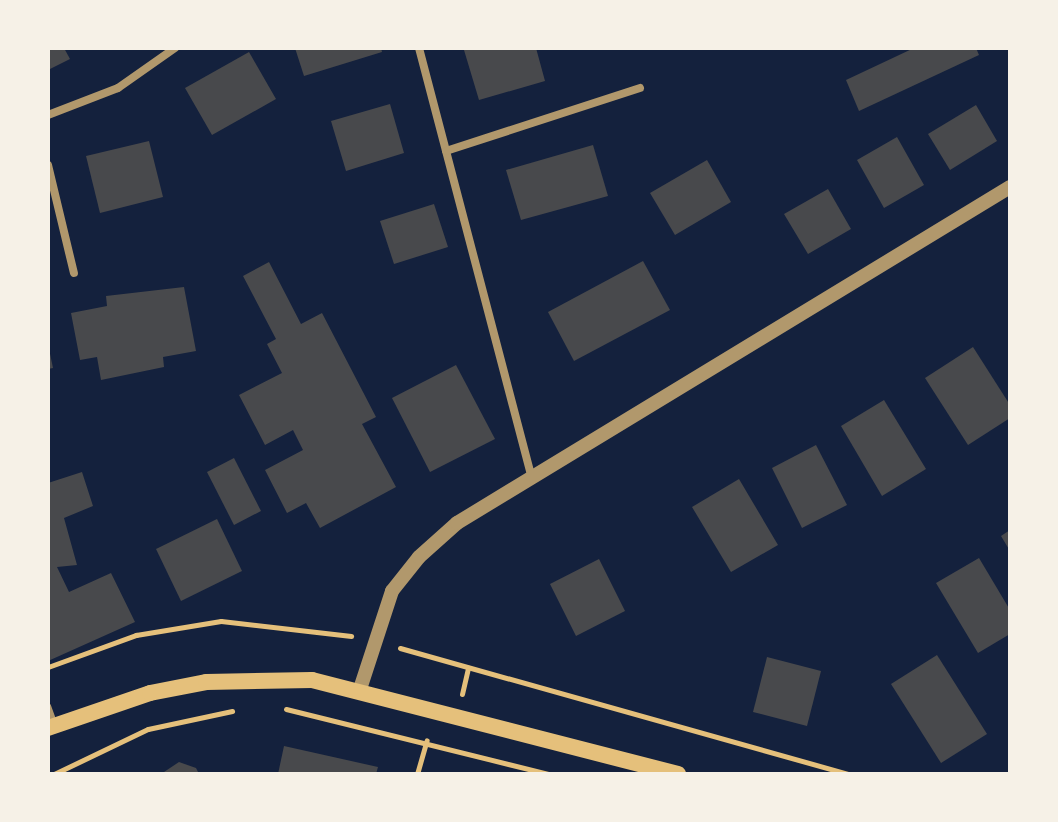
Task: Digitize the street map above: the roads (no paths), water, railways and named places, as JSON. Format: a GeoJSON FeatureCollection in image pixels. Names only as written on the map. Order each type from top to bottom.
{"type":"FeatureCollection","features":[{"type":"Feature","properties":{"kind":"main road"},"geometry":{"type":"LineString","coordinates":[[52,727],[150,693],[206,682],[264,677],[360,689],[678,774]]}},
{"type":"Feature","properties":{"kind":"street"},"geometry":{"type":"LineString","coordinates":[[48,115],[118,88],[175,48]]}},
{"type":"Feature","properties":{"kind":"street"},"geometry":{"type":"LineString","coordinates":[[419,48],[531,476]]}},
{"type":"Feature","properties":{"kind":"street"},"geometry":{"type":"LineString","coordinates":[[446,151],[640,88]]}},
{"type":"Feature","properties":{"kind":"street"},"geometry":{"type":"LineString","coordinates":[[48,165],[74,273]]}},
{"type":"Feature","properties":{"kind":"street"},"geometry":{"type":"LineString","coordinates":[[360,689],[373,640],[392,591],[419,557],[457,523],[1010,187]]}},
{"type":"Feature","properties":{"kind":"lane"},"geometry":{"type":"LineString","coordinates":[[48,706],[52,727]]}}]}
